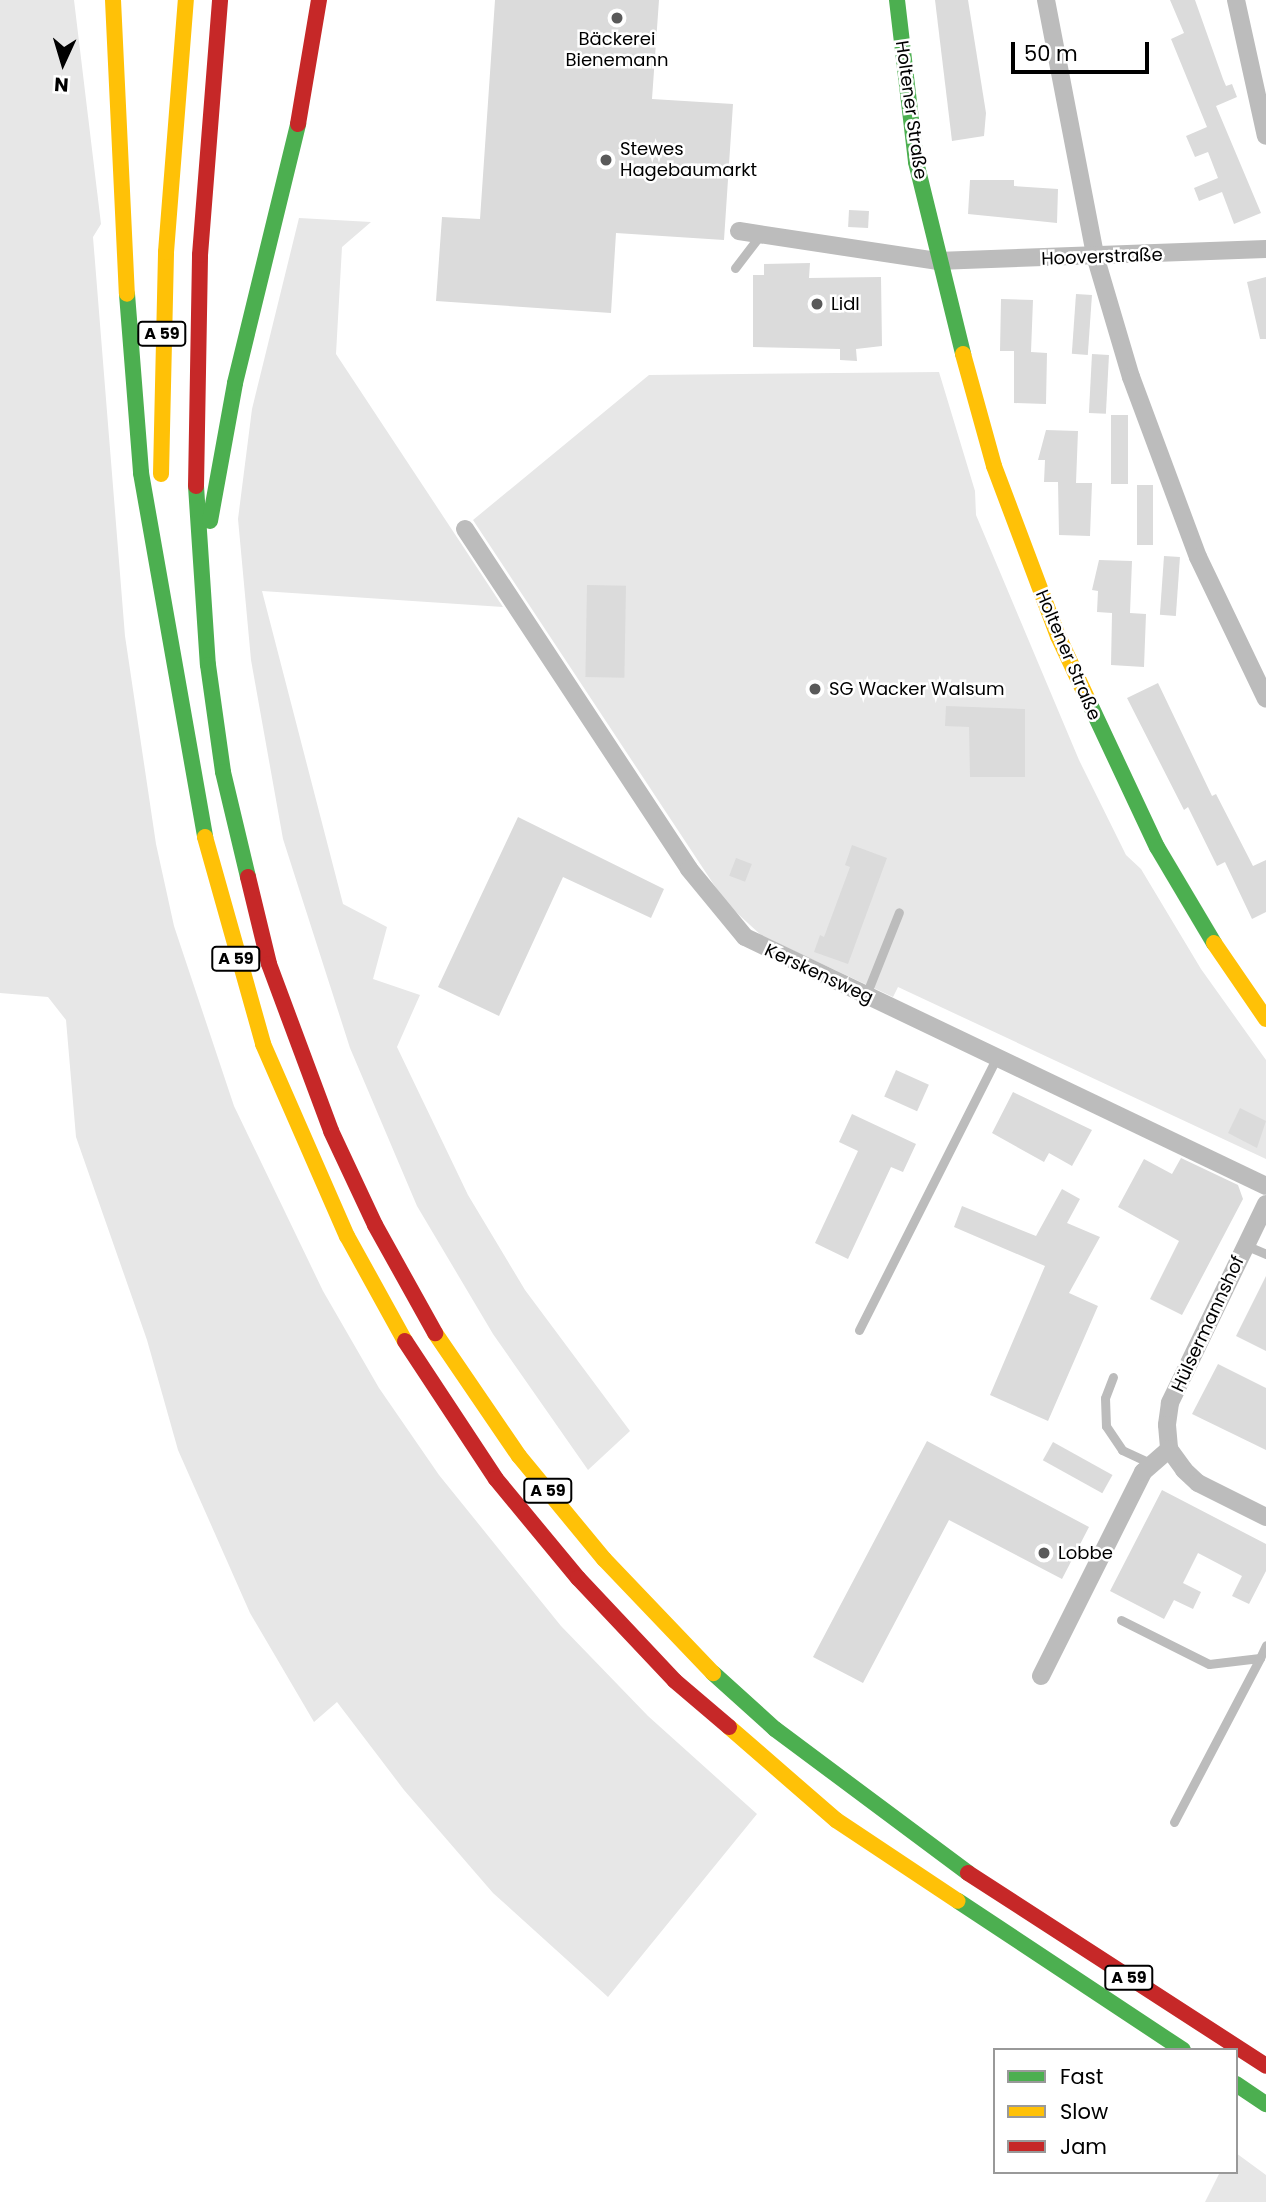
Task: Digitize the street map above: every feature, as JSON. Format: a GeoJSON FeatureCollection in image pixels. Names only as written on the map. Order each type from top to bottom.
{"type":"FeatureCollection","features":[{"type":"Feature","properties":{"kind":"main road"},"geometry":{"type":"LineString","coordinates":[[113,0],[122,230],[141,473],[172,668]]}},
{"type":"Feature","properties":{"kind":"main road","name":"A 59"},"geometry":{"type":"LineString","coordinates":[[186,0],[160,377],[164,566],[172,668],[215,883],[263,1044],[341,1224],[411,1351],[496,1479],[578,1578],[675,1681],[836,1820],[974,1915],[1180,2048]]}},
{"type":"Feature","properties":{"kind":"main road","name":"A 59"},"geometry":{"type":"LineString","coordinates":[[220,0],[195,380],[201,584],[223,772],[269,964],[331,1131],[375,1225],[438,1338],[519,1456],[604,1559],[697,1659],[775,1729],[928,1847],[1238,2048]]}},
{"type":"Feature","properties":{"kind":"main road"},"geometry":{"type":"LineString","coordinates":[[201,584],[235,383],[305,95],[319,0]]}},
{"type":"Feature","properties":{"kind":"main road","name":"Holtener Straße"},"geometry":{"type":"LineString","coordinates":[[897,0],[916,162],[937,261],[994,466],[1082,692],[1157,847],[1200,922],[1266,1019]]}},
{"type":"Feature","properties":{"kind":"main road","name":"A 59"},"geometry":{"type":"LineString","coordinates":[[1238,2048],[1266,2066]]}},
{"type":"Feature","properties":{"kind":"main road"},"geometry":{"type":"LineString","coordinates":[[1238,2085],[1266,2104]]}},
{"type":"Feature","properties":{"kind":"street"},"geometry":{"type":"LineString","coordinates":[[1046,0],[1096,258],[1167,480],[1223,614],[1266,699]]}},
{"type":"Feature","properties":{"kind":"street"},"geometry":{"type":"LineString","coordinates":[[1236,0],[1266,132]]}},
{"type":"Feature","properties":{"kind":"street"},"geometry":{"type":"LineString","coordinates":[[739,231],[937,261]]}},
{"type":"Feature","properties":{"kind":"street","name":"Hooverstraße"},"geometry":{"type":"LineString","coordinates":[[937,261],[1096,258],[1266,249]]}},
{"type":"Feature","properties":{"kind":"street","name":"Kerskensweg"},"geometry":{"type":"LineString","coordinates":[[465,528],[716,904],[745,937],[1266,1186]]}},
{"type":"Feature","properties":{"kind":"street","name":"Hülsermannshof"},"geometry":{"type":"LineString","coordinates":[[1169,1449],[1170,1403],[1266,1204]]}},
{"type":"Feature","properties":{"kind":"street"},"geometry":{"type":"LineString","coordinates":[[1041,1676],[1143,1472],[1169,1449],[1198,1483],[1266,1517]]}},
{"type":"Feature","properties":{"kind":"lane"},"geometry":{"type":"LineString","coordinates":[[735,268],[761,234]]}},
{"type":"Feature","properties":{"kind":"lane"},"geometry":{"type":"LineString","coordinates":[[866,996],[898,912]]}},
{"type":"Feature","properties":{"kind":"lane"},"geometry":{"type":"LineString","coordinates":[[859,1330],[997,1056]]}},
{"type":"Feature","properties":{"kind":"lane"},"geometry":{"type":"LineString","coordinates":[[1245,1245],[1266,1254]]}},
{"type":"Feature","properties":{"kind":"lane"},"geometry":{"type":"LineString","coordinates":[[1113,1377],[1105,1398],[1106,1426],[1122,1450],[1152,1464]]}},
{"type":"Feature","properties":{"kind":"lane"},"geometry":{"type":"LineString","coordinates":[[1121,1620],[1209,1664],[1260,1658]]}},
{"type":"Feature","properties":{"kind":"lane"},"geometry":{"type":"LineString","coordinates":[[1174,1822],[1266,1645]]}},
{"type":"Feature","properties":{"kind":"shaded area"},"geometry":{"type":"Polygon","coordinates":[[[0,0],[74,0],[101,224],[93,237],[125,636],[156,844],[174,926],[234,1106],[323,1291],[379,1388],[439,1475],[561,1626],[648,1716],[757,1814],[608,1997],[493,1893],[404,1790],[337,1702],[314,1722],[250,1613],[178,1450],[147,1340],[76,1137],[66,1020],[48,997],[0,993],[0,0]]]}},
{"type":"Feature","properties":{"kind":"shaded area"},"geometry":{"type":"Polygon","coordinates":[[[299,218],[371,222],[342,247],[336,354],[503,607],[262,591],[343,904],[387,927],[373,979],[420,995],[397,1047],[468,1195],[525,1290],[630,1431],[588,1470],[493,1334],[417,1206],[350,1048],[283,839],[251,660],[238,519],[252,409],[299,218]]]}},
{"type":"Feature","properties":{"kind":"shaded area"},"geometry":{"type":"Polygon","coordinates":[[[939,372],[975,491],[976,515],[1079,760],[1126,855],[1141,869],[1201,969],[1266,1060],[1266,1159],[898,987],[893,997],[762,936],[726,903],[473,520],[649,375],[939,372]]]}},
{"type":"Feature","properties":{"kind":"shaded area"},"geometry":{"type":"Polygon","coordinates":[[[1238,2154],[1266,2175],[1266,2202],[1205,2202],[1219,2174],[1238,2174],[1238,2154]]]}},
{"type":"Feature","properties":{"kind":"building","name":"Stewes Hagebaumarkt"},"geometry":{"type":"Polygon","coordinates":[[[495,0],[659,0],[652,99],[733,104],[724,240],[616,233],[611,313],[436,301],[442,217],[480,219],[495,0]]]}},
{"type":"Feature","properties":{"kind":"building"},"geometry":{"type":"Polygon","coordinates":[[[935,0],[968,0],[986,113],[984,136],[952,141],[935,0]]]}},
{"type":"Feature","properties":{"kind":"building"},"geometry":{"type":"Polygon","coordinates":[[[1170,0],[1195,0],[1226,86],[1232,84],[1237,97],[1216,106],[1261,213],[1234,224],[1222,192],[1199,201],[1194,188],[1218,178],[1208,152],[1195,157],[1186,136],[1207,127],[1171,39],[1184,33],[1170,0]]]}},
{"type":"Feature","properties":{"kind":"building"},"geometry":{"type":"Polygon","coordinates":[[[970,180],[1014,180],[1014,186],[1058,189],[1057,223],[968,214],[970,180]]]}},
{"type":"Feature","properties":{"kind":"building"},"geometry":{"type":"Polygon","coordinates":[[[849,210],[869,211],[868,228],[848,227],[849,210]]]}},
{"type":"Feature","properties":{"kind":"building","name":"Lidl"},"geometry":{"type":"Polygon","coordinates":[[[810,263],[809,278],[881,277],[882,346],[856,349],[857,361],[840,360],[840,349],[753,347],[753,275],[764,275],[764,264],[810,263]]]}},
{"type":"Feature","properties":{"kind":"building"},"geometry":{"type":"Polygon","coordinates":[[[1266,277],[1266,339],[1260,339],[1247,282],[1266,277]]]}},
{"type":"Feature","properties":{"kind":"building"},"geometry":{"type":"Polygon","coordinates":[[[1076,294],[1092,295],[1088,355],[1072,354],[1076,294]]]}},
{"type":"Feature","properties":{"kind":"building"},"geometry":{"type":"Polygon","coordinates":[[[1001,299],[1033,300],[1031,352],[1047,353],[1046,404],[1014,403],[1014,351],[1000,351],[1001,299]]]}},
{"type":"Feature","properties":{"kind":"building"},"geometry":{"type":"Polygon","coordinates":[[[1092,354],[1109,355],[1106,414],[1089,413],[1092,354]]]}},
{"type":"Feature","properties":{"kind":"building"},"geometry":{"type":"Polygon","coordinates":[[[1111,415],[1128,415],[1128,484],[1111,484],[1111,415]]]}},
{"type":"Feature","properties":{"kind":"building"},"geometry":{"type":"Polygon","coordinates":[[[1046,430],[1078,431],[1076,483],[1092,483],[1090,536],[1059,535],[1058,482],[1044,482],[1045,460],[1038,460],[1046,430]]]}},
{"type":"Feature","properties":{"kind":"building"},"geometry":{"type":"Polygon","coordinates":[[[1137,485],[1153,485],[1153,545],[1137,545],[1137,485]]]}},
{"type":"Feature","properties":{"kind":"building"},"geometry":{"type":"Polygon","coordinates":[[[1164,556],[1180,557],[1176,616],[1160,615],[1164,556]]]}},
{"type":"Feature","properties":{"kind":"building"},"geometry":{"type":"Polygon","coordinates":[[[1099,560],[1132,561],[1130,613],[1146,614],[1144,667],[1111,665],[1112,613],[1097,612],[1098,591],[1092,590],[1099,560]]]}},
{"type":"Feature","properties":{"kind":"building"},"geometry":{"type":"Polygon","coordinates":[[[587,585],[626,586],[624,678],[585,677],[587,585]]]}},
{"type":"Feature","properties":{"kind":"building"},"geometry":{"type":"Polygon","coordinates":[[[1158,683],[1212,796],[1216,794],[1253,866],[1266,860],[1266,912],[1252,919],[1225,862],[1217,866],[1188,807],[1184,810],[1127,698],[1158,683]]]}},
{"type":"Feature","properties":{"kind":"building"},"geometry":{"type":"Polygon","coordinates":[[[946,706],[1025,709],[1025,777],[970,777],[969,727],[945,726],[946,706]]]}},
{"type":"Feature","properties":{"kind":"building"},"geometry":{"type":"Polygon","coordinates":[[[518,817],[664,889],[651,918],[563,877],[499,1016],[438,987],[518,817]]]}},
{"type":"Feature","properties":{"kind":"building"},"geometry":{"type":"Polygon","coordinates":[[[852,845],[887,858],[848,964],[814,952],[820,935],[824,937],[850,867],[845,865],[852,845]]]}},
{"type":"Feature","properties":{"kind":"building"},"geometry":{"type":"Polygon","coordinates":[[[736,858],[752,864],[745,882],[729,876],[736,858]]]}},
{"type":"Feature","properties":{"kind":"building"},"geometry":{"type":"Polygon","coordinates":[[[896,1070],[929,1085],[917,1111],[884,1096],[896,1070]]]}},
{"type":"Feature","properties":{"kind":"building"},"geometry":{"type":"Polygon","coordinates":[[[1013,1092],[1092,1130],[1072,1166],[1049,1153],[1044,1162],[992,1133],[1013,1092]]]}},
{"type":"Feature","properties":{"kind":"building"},"geometry":{"type":"Polygon","coordinates":[[[1240,1108],[1266,1121],[1257,1148],[1228,1133],[1240,1108]]]}},
{"type":"Feature","properties":{"kind":"building"},"geometry":{"type":"Polygon","coordinates":[[[852,1114],[916,1144],[903,1172],[891,1167],[848,1259],[815,1243],[858,1151],[839,1142],[852,1114]]]}},
{"type":"Feature","properties":{"kind":"building"},"geometry":{"type":"Polygon","coordinates":[[[1181,1158],[1238,1185],[1243,1199],[1182,1315],[1150,1299],[1179,1241],[1118,1207],[1144,1159],[1172,1174],[1181,1158]]]}},
{"type":"Feature","properties":{"kind":"building"},"geometry":{"type":"Polygon","coordinates":[[[1062,1189],[1080,1199],[1067,1223],[1100,1237],[1069,1293],[1098,1306],[1048,1421],[990,1395],[1045,1266],[954,1227],[962,1206],[1036,1236],[1062,1189]]]}},
{"type":"Feature","properties":{"kind":"building"},"geometry":{"type":"Polygon","coordinates":[[[1266,1276],[1266,1351],[1236,1336],[1266,1276]]]}},
{"type":"Feature","properties":{"kind":"building"},"geometry":{"type":"Polygon","coordinates":[[[1218,1364],[1266,1388],[1266,1450],[1192,1414],[1218,1364]]]}},
{"type":"Feature","properties":{"kind":"building","name":"Lobbe"},"geometry":{"type":"Polygon","coordinates":[[[927,1441],[1089,1527],[1062,1579],[949,1520],[863,1683],[813,1657],[927,1441]]]}},
{"type":"Feature","properties":{"kind":"building"},"geometry":{"type":"Polygon","coordinates":[[[1053,1442],[1112,1475],[1102,1493],[1043,1460],[1053,1442]]]}},
{"type":"Feature","properties":{"kind":"building"},"geometry":{"type":"Polygon","coordinates":[[[1162,1490],[1266,1544],[1266,1571],[1249,1604],[1232,1596],[1242,1576],[1198,1553],[1183,1583],[1201,1592],[1193,1609],[1174,1600],[1164,1619],[1110,1591],[1162,1490]]]}},
{"type":"Feature","properties":{"kind":"traffic: fast"},"geometry":{"type":"LineString","coordinates":[[897,0],[916,162],[963,354]]}},
{"type":"Feature","properties":{"kind":"traffic: fast"},"geometry":{"type":"LineString","coordinates":[[210,521],[235,383],[298,124]]}},
{"type":"Feature","properties":{"kind":"traffic: fast"},"geometry":{"type":"LineString","coordinates":[[127,294],[141,473],[205,837]]}},
{"type":"Feature","properties":{"kind":"traffic: fast"},"geometry":{"type":"LineString","coordinates":[[196,486],[208,665],[223,772],[248,877]]}},
{"type":"Feature","properties":{"kind":"traffic: fast"},"geometry":{"type":"LineString","coordinates":[[1088,700],[1157,847],[1214,943]]}},
{"type":"Feature","properties":{"kind":"traffic: fast"},"geometry":{"type":"LineString","coordinates":[[713,1673],[775,1729],[968,1873]]}},
{"type":"Feature","properties":{"kind":"traffic: fast"},"geometry":{"type":"LineString","coordinates":[[958,1901],[1180,2048]]}},
{"type":"Feature","properties":{"kind":"traffic: fast"},"geometry":{"type":"LineString","coordinates":[[1238,2085],[1266,2104]]}},
{"type":"Feature","properties":{"kind":"traffic: slow"},"geometry":{"type":"LineString","coordinates":[[113,0],[127,294]]}},
{"type":"Feature","properties":{"kind":"traffic: slow"},"geometry":{"type":"LineString","coordinates":[[161,474],[166,252],[186,0]]}},
{"type":"Feature","properties":{"kind":"traffic: slow"},"geometry":{"type":"LineString","coordinates":[[963,354],[994,466],[1058,636],[1088,700]]}},
{"type":"Feature","properties":{"kind":"traffic: slow"},"geometry":{"type":"LineString","coordinates":[[205,837],[263,1044],[347,1236],[405,1341]]}},
{"type":"Feature","properties":{"kind":"traffic: slow"},"geometry":{"type":"LineString","coordinates":[[1214,943],[1266,1019]]}},
{"type":"Feature","properties":{"kind":"traffic: slow"},"geometry":{"type":"LineString","coordinates":[[435,1333],[519,1456],[604,1559],[713,1673]]}},
{"type":"Feature","properties":{"kind":"traffic: slow"},"geometry":{"type":"LineString","coordinates":[[729,1727],[836,1820],[958,1901]]}},
{"type":"Feature","properties":{"kind":"traffic: jam"},"geometry":{"type":"LineString","coordinates":[[196,486],[200,255],[220,0]]}},
{"type":"Feature","properties":{"kind":"traffic: jam"},"geometry":{"type":"LineString","coordinates":[[298,124],[319,0]]}},
{"type":"Feature","properties":{"kind":"traffic: jam"},"geometry":{"type":"LineString","coordinates":[[248,877],[269,964],[331,1131],[375,1225],[435,1333]]}},
{"type":"Feature","properties":{"kind":"traffic: jam"},"geometry":{"type":"LineString","coordinates":[[405,1341],[496,1479],[578,1578],[675,1681],[729,1727]]}},
{"type":"Feature","properties":{"kind":"traffic: jam"},"geometry":{"type":"LineString","coordinates":[[968,1873],[1266,2066]]}},
{"type":"Feature","properties":{"kind":"place","name":"Bäckerei Bienemann"},"geometry":{"type":"Point","coordinates":[617,18]}},
{"type":"Feature","properties":{"kind":"place","name":"Stewes Hagebaumarkt"},"geometry":{"type":"Point","coordinates":[606,160]}},
{"type":"Feature","properties":{"kind":"place","name":"Lidl"},"geometry":{"type":"Point","coordinates":[817,304]}},
{"type":"Feature","properties":{"kind":"place","name":"SG Wacker Walsum"},"geometry":{"type":"Point","coordinates":[815,689]}},
{"type":"Feature","properties":{"kind":"place","name":"Lobbe"},"geometry":{"type":"Point","coordinates":[1044,1553]}}]}
